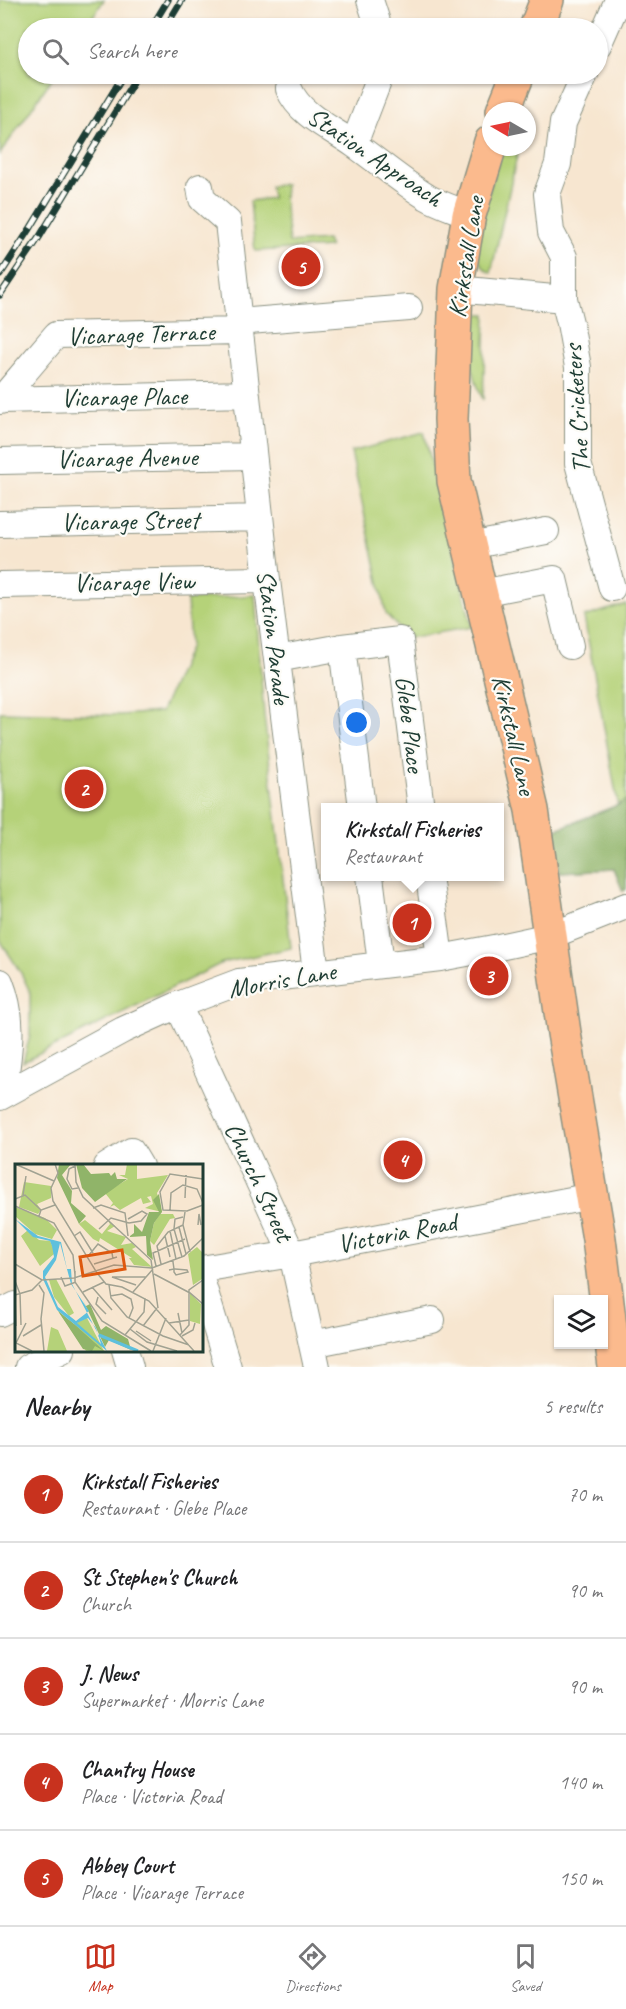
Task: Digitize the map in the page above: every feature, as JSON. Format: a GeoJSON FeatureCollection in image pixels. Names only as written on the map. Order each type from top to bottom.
{"type":"FeatureCollection","features":[{"type":"Feature","properties":{"kind":"main road"},"geometry":{"type":"LineString","coordinates":[[540,18],[547,0]]}},
{"type":"Feature","properties":{"kind":"main road"},"geometry":{"type":"LineString","coordinates":[[507,102],[514,84]]}},
{"type":"Feature","properties":{"kind":"main road","name":"Kirkstall Lane"},"geometry":{"type":"LineString","coordinates":[[487,156],[469,215],[456,290],[451,419],[454,481],[532,810],[564,1033],[592,1196],[615,1367]]}},
{"type":"Feature","properties":{"kind":"street"},"geometry":{"type":"LineString","coordinates":[[370,0],[376,18]]}},
{"type":"Feature","properties":{"kind":"street"},"geometry":{"type":"LineString","coordinates":[[608,21],[618,0]]}},
{"type":"Feature","properties":{"kind":"street"},"geometry":{"type":"LineString","coordinates":[[354,144],[377,84]]}},
{"type":"Feature","properties":{"kind":"street","name":"The Cricketers"},"geometry":{"type":"LineString","coordinates":[[581,84],[563,123],[558,164],[547,194],[551,232],[564,257],[564,299],[578,367],[578,463],[612,588]]}},
{"type":"Feature","properties":{"kind":"street","name":"Station Approach"},"geometry":{"type":"LineString","coordinates":[[289,90],[293,99],[311,116],[354,144],[402,181],[429,198],[469,215]]}},
{"type":"Feature","properties":{"kind":"street","name":"Station Parade"},"geometry":{"type":"LineString","coordinates":[[200,187],[202,199],[228,222],[267,580],[316,972]]}},
{"type":"Feature","properties":{"kind":"street"},"geometry":{"type":"LineString","coordinates":[[456,290],[564,299]]}},
{"type":"Feature","properties":{"kind":"street","name":"Vicarage Terrace"},"geometry":{"type":"LineString","coordinates":[[0,401],[56,335],[238,318],[409,308]]}},
{"type":"Feature","properties":{"kind":"street","name":"Vicarage Place"},"geometry":{"type":"LineString","coordinates":[[0,401],[246,394]]}},
{"type":"Feature","properties":{"kind":"street","name":"Vicarage Avenue"},"geometry":{"type":"LineString","coordinates":[[0,460],[253,456]]}},
{"type":"Feature","properties":{"kind":"street","name":"Vicarage Street"},"geometry":{"type":"LineString","coordinates":[[0,524],[260,518]]}},
{"type":"Feature","properties":{"kind":"street"},"geometry":{"type":"LineString","coordinates":[[470,546],[546,531]]}},
{"type":"Feature","properties":{"kind":"street"},"geometry":{"type":"LineString","coordinates":[[481,593],[554,579],[570,646]]}},
{"type":"Feature","properties":{"kind":"street","name":"Vicarage View"},"geometry":{"type":"LineString","coordinates":[[0,585],[267,580]]}},
{"type":"Feature","properties":{"kind":"street","name":"Glebe Place"},"geometry":{"type":"LineString","coordinates":[[342,647],[400,640],[420,803]]}},
{"type":"Feature","properties":{"kind":"street"},"geometry":{"type":"LineString","coordinates":[[277,659],[342,647],[362,803]]}},
{"type":"Feature","properties":{"kind":"street"},"geometry":{"type":"LineString","coordinates":[[371,881],[381,964]]}},
{"type":"Feature","properties":{"kind":"street"},"geometry":{"type":"LineString","coordinates":[[430,881],[440,958]]}},
{"type":"Feature","properties":{"kind":"street","name":"Morris Lane"},"geometry":{"type":"LineString","coordinates":[[1,1096],[123,1030],[178,1005],[239,982],[440,958],[550,936],[626,906]]}},
{"type":"Feature","properties":{"kind":"street"},"geometry":{"type":"LineString","coordinates":[[0,982],[7,998],[11,1028],[1,1096]]}},
{"type":"Feature","properties":{"kind":"street","name":"Church Street"},"geometry":{"type":"LineString","coordinates":[[178,1005],[292,1254],[314,1356]]}},
{"type":"Feature","properties":{"kind":"street"},"geometry":{"type":"LineString","coordinates":[[116,1164],[135,1159]]}},
{"type":"Feature","properties":{"kind":"street","name":"Victoria Road"},"geometry":{"type":"LineString","coordinates":[[202,1269],[292,1254],[592,1196]]}},
{"type":"Feature","properties":{"kind":"street"},"geometry":{"type":"LineString","coordinates":[[202,1282],[228,1367]]}},
{"type":"Feature","properties":{"kind":"street"},"geometry":{"type":"LineString","coordinates":[[0,1313],[15,1306]]}},
{"type":"Feature","properties":{"kind":"street"},"geometry":{"type":"LineString","coordinates":[[314,1356],[432,1320]]}},
{"type":"Feature","properties":{"kind":"street"},"geometry":{"type":"LineString","coordinates":[[28,1367],[58,1352]]}},
{"type":"Feature","properties":{"kind":"street"},"geometry":{"type":"LineString","coordinates":[[126,1352],[130,1367]]}},
{"type":"Feature","properties":{"kind":"green space"},"geometry":{"type":"Polygon","coordinates":[[[0,0],[104,0],[92,18],[18,18],[18,84],[48,84],[0,154],[0,0]]]}},
{"type":"Feature","properties":{"kind":"green space"},"geometry":{"type":"Polygon","coordinates":[[[500,156],[517,156],[491,273],[481,264],[478,248],[486,203],[500,156]]]}},
{"type":"Feature","properties":{"kind":"green space"},"geometry":{"type":"Polygon","coordinates":[[[285,184],[284,198],[289,243],[327,240],[330,247],[255,251],[250,201],[272,198],[270,186],[285,184]]]}},
{"type":"Feature","properties":{"kind":"green space"},"geometry":{"type":"Polygon","coordinates":[[[479,314],[486,314],[483,400],[476,381],[469,342],[473,320],[479,314]]]}},
{"type":"Feature","properties":{"kind":"green space"},"geometry":{"type":"Polygon","coordinates":[[[424,432],[472,627],[408,638],[386,614],[351,452],[424,432]]]}},
{"type":"Feature","properties":{"kind":"green space"},"geometry":{"type":"Polygon","coordinates":[[[255,595],[264,715],[291,948],[222,963],[23,1062],[30,1036],[30,992],[0,940],[0,712],[120,715],[161,712],[190,646],[187,600],[255,595]]]}},
{"type":"Feature","properties":{"kind":"green space"},"geometry":{"type":"Polygon","coordinates":[[[626,604],[626,889],[623,891],[614,869],[559,872],[555,830],[618,805],[584,617],[626,604]]]}},
{"type":"Feature","properties":{"kind":"green space"},"geometry":{"type":"Polygon","coordinates":[[[626,800],[626,889],[623,891],[614,869],[559,872],[555,830],[626,800]]]}},
{"type":"Feature","properties":{"kind":"railway"},"geometry":{"type":"LineString","coordinates":[[157,18],[168,0]]}},
{"type":"Feature","properties":{"kind":"railway"},"geometry":{"type":"LineString","coordinates":[[171,18],[182,0]]}},
{"type":"Feature","properties":{"kind":"railway"},"geometry":{"type":"LineString","coordinates":[[0,275],[118,84]]}},
{"type":"Feature","properties":{"kind":"railway"},"geometry":{"type":"LineString","coordinates":[[0,295],[40,236],[132,84]]}},
{"type":"Feature","properties":{"kind":"place","name":"Abbey Court"},"geometry":{"type":"Point","coordinates":[301,267]}},
{"type":"Feature","properties":{"kind":"place","name":"St Stephen's Church"},"geometry":{"type":"Point","coordinates":[84,789]}},
{"type":"Feature","properties":{"kind":"place","name":"Kirkstall Fisheries"},"geometry":{"type":"Point","coordinates":[412,923]}},
{"type":"Feature","properties":{"kind":"place","name":"J. News"},"geometry":{"type":"Point","coordinates":[489,976]}},
{"type":"Feature","properties":{"kind":"place","name":"Chantry House"},"geometry":{"type":"Point","coordinates":[403,1160]}}]}
